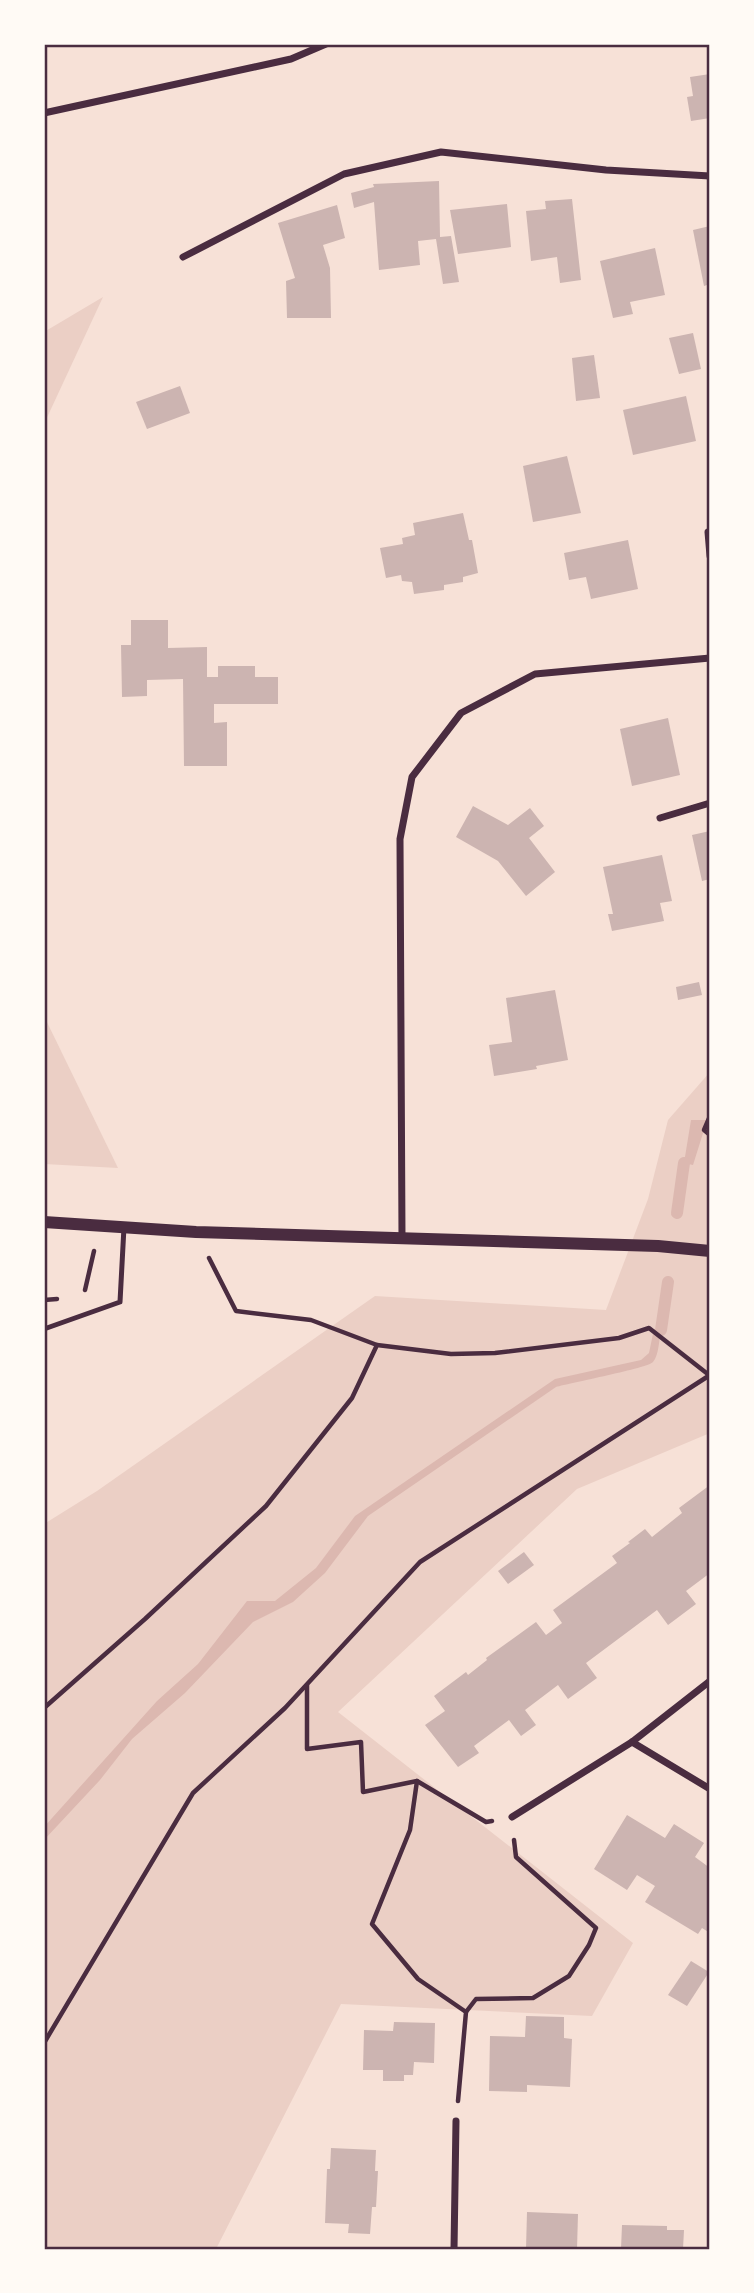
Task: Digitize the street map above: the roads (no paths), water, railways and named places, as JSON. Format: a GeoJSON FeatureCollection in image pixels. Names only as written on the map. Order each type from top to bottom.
{"type":"FeatureCollection","features":[{"type":"Feature","properties":{"kind":"street"},"geometry":{"type":"LineString","coordinates":[[44,113],[291,59],[326,44]]}},
{"type":"Feature","properties":{"kind":"street"},"geometry":{"type":"LineString","coordinates":[[183,257],[344,174],[441,152],[606,170],[710,176]]}},
{"type":"Feature","properties":{"kind":"street"},"geometry":{"type":"LineString","coordinates":[[710,532],[710,556]]}},
{"type":"Feature","properties":{"kind":"street"},"geometry":{"type":"LineString","coordinates":[[402,1237],[400,839],[412,777],[461,713],[535,674],[710,658]]}},
{"type":"Feature","properties":{"kind":"street"},"geometry":{"type":"LineString","coordinates":[[660,818],[710,803]]}},
{"type":"Feature","properties":{"kind":"street"},"geometry":{"type":"LineString","coordinates":[[44,1222],[196,1232],[658,1246],[710,1251]]}},
{"type":"Feature","properties":{"kind":"street"},"geometry":{"type":"LineString","coordinates":[[512,1817],[632,1742],[710,1681]]}},
{"type":"Feature","properties":{"kind":"street"},"geometry":{"type":"LineString","coordinates":[[632,1742],[710,1789]]}},
{"type":"Feature","properties":{"kind":"street"},"geometry":{"type":"LineString","coordinates":[[454,2249],[456,2121]]}},
{"type":"Feature","properties":{"kind":"lane"},"geometry":{"type":"LineString","coordinates":[[44,1329],[120,1302],[124,1227]]}},
{"type":"Feature","properties":{"kind":"waterway"},"geometry":{"type":"LineString","coordinates":[[677,1213],[684,1163]]}},
{"type":"Feature","properties":{"kind":"waterway"},"geometry":{"type":"LineString","coordinates":[[661,1330],[668,1282]]}}]}
